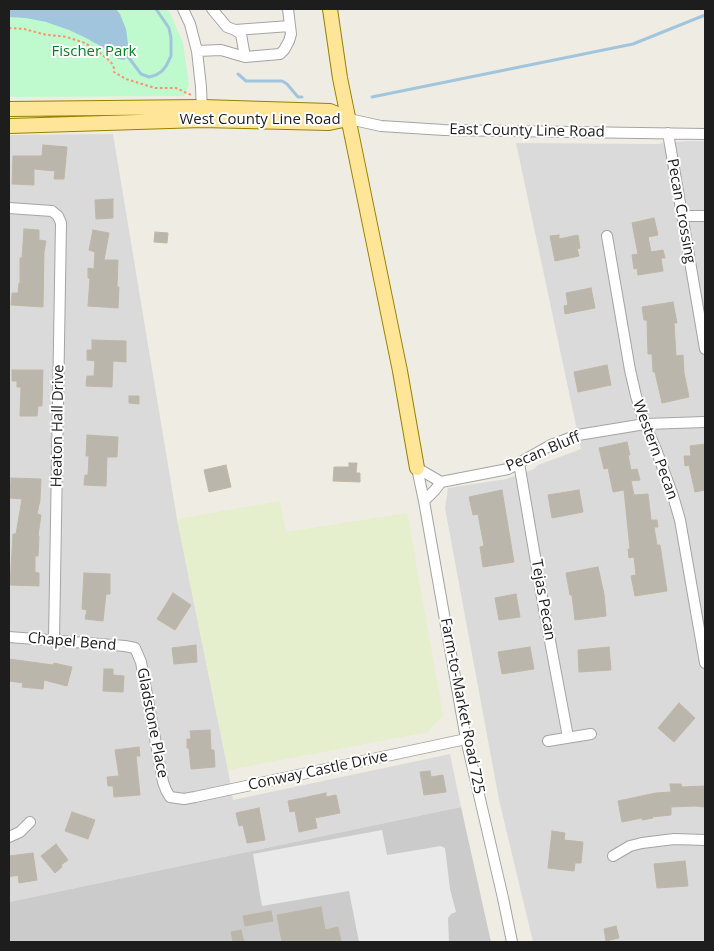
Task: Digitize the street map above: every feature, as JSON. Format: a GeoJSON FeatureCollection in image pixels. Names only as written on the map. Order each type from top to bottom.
{"type":"FeatureCollection","features":[{"type":"Feature","properties":{"kind":"main road"},"geometry":{"type":"LineString","coordinates":[[330,9],[339,70],[400,372],[417,468]]}},
{"type":"Feature","properties":{"kind":"main road","name":"West County Line Road"},"geometry":{"type":"LineString","coordinates":[[9,109],[202,114]]}},
{"type":"Feature","properties":{"kind":"main road","name":"West County Line Road"},"geometry":{"type":"LineString","coordinates":[[9,126],[202,114],[330,111],[349,119]]}},
{"type":"Feature","properties":{"kind":"street"},"geometry":{"type":"LineString","coordinates":[[183,9],[190,24],[197,51],[202,114]]}},
{"type":"Feature","properties":{"kind":"street"},"geometry":{"type":"LineString","coordinates":[[212,9],[227,27],[241,34],[244,57]]}},
{"type":"Feature","properties":{"kind":"street"},"geometry":{"type":"LineString","coordinates":[[197,51],[221,50],[244,57],[280,54],[289,41],[291,34],[288,9]]}},
{"type":"Feature","properties":{"kind":"street"},"geometry":{"type":"LineString","coordinates":[[235,30],[290,26]]}},
{"type":"Feature","properties":{"kind":"street","name":"East County Line Road"},"geometry":{"type":"LineString","coordinates":[[349,119],[381,126],[444,130],[705,134]]}},
{"type":"Feature","properties":{"kind":"street","name":"Pecan Crossing"},"geometry":{"type":"LineString","coordinates":[[668,133],[705,344]]}},
{"type":"Feature","properties":{"kind":"street","name":"Heaton Hall Drive"},"geometry":{"type":"LineString","coordinates":[[9,208],[43,210],[55,213],[61,223],[54,640]]}},
{"type":"Feature","properties":{"kind":"street"},"geometry":{"type":"LineString","coordinates":[[682,216],[705,216]]}},
{"type":"Feature","properties":{"kind":"street","name":"Western Pecan"},"geometry":{"type":"LineString","coordinates":[[607,236],[636,396],[645,424],[658,452],[680,520],[705,663]]}},
{"type":"Feature","properties":{"kind":"street","name":"Pecan Bluff"},"geometry":{"type":"LineString","coordinates":[[441,482],[508,469],[551,445],[578,435],[645,424],[705,422]]}},
{"type":"Feature","properties":{"kind":"street","name":"Tejas Pecan"},"geometry":{"type":"LineString","coordinates":[[519,463],[568,737]]}},
{"type":"Feature","properties":{"kind":"street"},"geometry":{"type":"LineString","coordinates":[[417,468],[441,482],[424,501]]}},
{"type":"Feature","properties":{"kind":"street","name":"Farm-to-Market Road 725"},"geometry":{"type":"LineString","coordinates":[[417,468],[466,739],[512,942]]}},
{"type":"Feature","properties":{"kind":"street","name":"Chapel Bend"},"geometry":{"type":"LineString","coordinates":[[9,637],[135,648]]}},
{"type":"Feature","properties":{"kind":"street","name":"Gladstone Place"},"geometry":{"type":"LineString","coordinates":[[135,648],[141,662],[163,782],[170,797]]}},
{"type":"Feature","properties":{"kind":"street"},"geometry":{"type":"LineString","coordinates":[[548,741],[591,734]]}},
{"type":"Feature","properties":{"kind":"street","name":"Conway Castle Drive"},"geometry":{"type":"LineString","coordinates":[[170,797],[184,799],[195,797],[466,739]]}},
{"type":"Feature","properties":{"kind":"street"},"geometry":{"type":"LineString","coordinates":[[9,837],[20,832],[30,822]]}},
{"type":"Feature","properties":{"kind":"street"},"geometry":{"type":"LineString","coordinates":[[613,856],[630,846],[642,843],[674,839],[705,840]]}},
{"type":"Feature","properties":{"kind":"path"},"geometry":{"type":"LineString","coordinates":[[9,28],[24,29],[47,36],[67,37],[85,43],[111,62],[114,72],[126,79],[155,88],[176,88],[191,94]]}},
{"type":"Feature","properties":{"kind":"shaded area"},"geometry":{"type":"Polygon","coordinates":[[[113,134],[177,519],[233,800],[450,754],[461,807],[9,902],[9,135],[113,134]]]}},
{"type":"Feature","properties":{"kind":"shaded area"},"geometry":{"type":"Polygon","coordinates":[[[705,141],[705,942],[533,942],[499,800],[445,508],[448,488],[506,479],[581,449],[516,143],[656,144],[705,141]]]}},
{"type":"Feature","properties":{"kind":"shaded area"},"geometry":{"type":"Polygon","coordinates":[[[461,807],[491,942],[9,942],[9,902],[461,807]]]}},
{"type":"Feature","properties":{"kind":"shaded area"},"geometry":{"type":"Polygon","coordinates":[[[382,830],[387,855],[441,846],[445,848],[450,889],[456,912],[448,918],[449,942],[359,942],[349,891],[262,906],[253,854],[382,830]]]}},
{"type":"Feature","properties":{"kind":"green space","name":"Fischer Park"},"geometry":{"type":"Polygon","coordinates":[[[9,9],[167,9],[183,43],[189,85],[184,96],[9,97],[9,9]]]}},
{"type":"Feature","properties":{"kind":"green space"},"geometry":{"type":"Polygon","coordinates":[[[280,501],[286,532],[407,513],[443,715],[428,732],[228,770],[177,519],[280,501]]]}},
{"type":"Feature","properties":{"kind":"water"},"geometry":{"type":"Polygon","coordinates":[[[9,9],[116,9],[126,29],[128,57],[124,60],[118,59],[104,48],[86,38],[46,22],[9,17],[9,9]]]}},
{"type":"Feature","properties":{"kind":"building"},"geometry":{"type":"Polygon","coordinates":[[[43,145],[67,147],[64,179],[54,179],[55,171],[34,169],[34,185],[12,184],[13,156],[42,156],[43,145]]]}},
{"type":"Feature","properties":{"kind":"building"},"geometry":{"type":"Polygon","coordinates":[[[113,199],[113,218],[96,219],[95,200],[113,199]]]}},
{"type":"Feature","properties":{"kind":"building"},"geometry":{"type":"Polygon","coordinates":[[[654,218],[658,235],[648,237],[651,252],[663,250],[665,258],[661,258],[663,271],[638,275],[637,268],[634,269],[632,255],[638,254],[632,223],[654,218]]]}},
{"type":"Feature","properties":{"kind":"building"},"geometry":{"type":"Polygon","coordinates":[[[24,229],[39,230],[39,240],[46,241],[43,307],[11,305],[12,293],[18,293],[20,284],[20,258],[22,258],[24,229]]]}},
{"type":"Feature","properties":{"kind":"building"},"geometry":{"type":"Polygon","coordinates":[[[93,230],[109,233],[104,260],[118,260],[118,308],[88,306],[90,278],[88,278],[88,268],[94,269],[95,252],[89,250],[93,230]]]}},
{"type":"Feature","properties":{"kind":"building"},"geometry":{"type":"Polygon","coordinates":[[[155,232],[168,233],[167,243],[154,242],[155,232]]]}},
{"type":"Feature","properties":{"kind":"building"},"geometry":{"type":"Polygon","coordinates":[[[559,235],[559,239],[578,235],[580,248],[577,249],[579,256],[555,261],[550,236],[559,235]]]}},
{"type":"Feature","properties":{"kind":"building"},"geometry":{"type":"Polygon","coordinates":[[[591,288],[595,308],[565,314],[564,306],[568,305],[566,293],[591,288]]]}},
{"type":"Feature","properties":{"kind":"building"},"geometry":{"type":"Polygon","coordinates":[[[673,302],[677,323],[674,323],[676,356],[683,355],[684,373],[689,397],[662,403],[655,372],[653,372],[652,354],[648,354],[647,320],[644,320],[642,307],[673,302]]]}},
{"type":"Feature","properties":{"kind":"building"},"geometry":{"type":"Polygon","coordinates":[[[92,340],[126,341],[126,362],[113,361],[112,387],[86,386],[87,376],[94,376],[95,361],[87,360],[87,350],[92,350],[92,340]]]}},
{"type":"Feature","properties":{"kind":"building"},"geometry":{"type":"Polygon","coordinates":[[[607,365],[611,385],[578,392],[574,372],[607,365]]]}},
{"type":"Feature","properties":{"kind":"building"},"geometry":{"type":"Polygon","coordinates":[[[12,370],[43,370],[42,406],[38,406],[37,416],[20,416],[21,387],[17,387],[17,381],[12,381],[12,370]]]}},
{"type":"Feature","properties":{"kind":"building"},"geometry":{"type":"Polygon","coordinates":[[[129,396],[139,396],[139,404],[129,403],[129,396]]]}},
{"type":"Feature","properties":{"kind":"building"},"geometry":{"type":"Polygon","coordinates":[[[87,435],[118,437],[117,457],[107,457],[106,486],[84,485],[85,475],[88,475],[89,456],[86,456],[87,435]]]}},
{"type":"Feature","properties":{"kind":"building"},"geometry":{"type":"Polygon","coordinates":[[[627,442],[631,470],[637,469],[640,480],[631,481],[634,495],[648,494],[651,520],[657,520],[658,527],[654,527],[657,545],[660,545],[667,591],[635,596],[631,576],[636,575],[634,557],[629,558],[628,549],[630,549],[624,490],[613,492],[608,468],[604,469],[599,448],[627,442]]]}},
{"type":"Feature","properties":{"kind":"building"},"geometry":{"type":"Polygon","coordinates":[[[705,444],[705,490],[695,492],[689,465],[685,466],[684,456],[691,456],[690,446],[705,444]]]}},
{"type":"Feature","properties":{"kind":"building"},"geometry":{"type":"Polygon","coordinates":[[[349,463],[357,463],[356,473],[360,473],[360,482],[333,481],[334,467],[349,467],[349,463]]]}},
{"type":"Feature","properties":{"kind":"building"},"geometry":{"type":"Polygon","coordinates":[[[226,465],[231,487],[209,492],[204,470],[226,465]]]}},
{"type":"Feature","properties":{"kind":"building"},"geometry":{"type":"Polygon","coordinates":[[[11,478],[41,479],[37,514],[41,515],[38,556],[35,556],[35,572],[39,573],[39,586],[10,585],[13,534],[16,534],[22,499],[10,498],[11,478]]]}},
{"type":"Feature","properties":{"kind":"building"},"geometry":{"type":"Polygon","coordinates":[[[502,490],[514,562],[483,567],[480,547],[484,546],[478,514],[473,515],[469,497],[502,490]]]}},
{"type":"Feature","properties":{"kind":"building"},"geometry":{"type":"Polygon","coordinates":[[[579,490],[583,512],[552,518],[548,495],[579,490]]]}},
{"type":"Feature","properties":{"kind":"building"},"geometry":{"type":"Polygon","coordinates":[[[598,567],[604,594],[606,616],[575,620],[572,595],[570,595],[566,573],[598,567]]]}},
{"type":"Feature","properties":{"kind":"building"},"geometry":{"type":"Polygon","coordinates":[[[84,573],[110,574],[110,594],[106,594],[103,621],[85,619],[87,610],[82,609],[84,573]]]}},
{"type":"Feature","properties":{"kind":"building"},"geometry":{"type":"Polygon","coordinates":[[[173,593],[191,605],[175,630],[157,619],[173,593]]]}},
{"type":"Feature","properties":{"kind":"building"},"geometry":{"type":"Polygon","coordinates":[[[516,594],[520,617],[499,620],[495,598],[516,594]]]}},
{"type":"Feature","properties":{"kind":"building"},"geometry":{"type":"Polygon","coordinates":[[[196,645],[197,662],[174,664],[172,648],[196,645]]]}},
{"type":"Feature","properties":{"kind":"building"},"geometry":{"type":"Polygon","coordinates":[[[530,647],[534,669],[502,674],[498,652],[530,647]]]}},
{"type":"Feature","properties":{"kind":"building"},"geometry":{"type":"Polygon","coordinates":[[[609,647],[611,670],[579,672],[578,650],[609,647]]]}},
{"type":"Feature","properties":{"kind":"building"},"geometry":{"type":"Polygon","coordinates":[[[9,659],[53,665],[54,663],[72,667],[67,686],[44,680],[43,689],[22,687],[23,683],[9,681],[9,659]]]}},
{"type":"Feature","properties":{"kind":"building"},"geometry":{"type":"Polygon","coordinates":[[[104,669],[113,669],[113,675],[124,676],[123,692],[103,691],[104,669]]]}},
{"type":"Feature","properties":{"kind":"building"},"geometry":{"type":"Polygon","coordinates":[[[679,703],[695,718],[674,742],[658,728],[679,703]]]}},
{"type":"Feature","properties":{"kind":"building"},"geometry":{"type":"Polygon","coordinates":[[[210,730],[211,750],[214,750],[215,767],[191,769],[189,748],[187,748],[187,739],[191,739],[190,731],[210,730]]]}},
{"type":"Feature","properties":{"kind":"building"},"geometry":{"type":"Polygon","coordinates":[[[139,747],[140,756],[136,756],[140,795],[114,797],[113,786],[108,786],[107,777],[119,776],[115,750],[139,747]]]}},
{"type":"Feature","properties":{"kind":"building"},"geometry":{"type":"Polygon","coordinates":[[[430,771],[431,777],[443,775],[446,792],[424,795],[420,772],[430,771]]]}},
{"type":"Feature","properties":{"kind":"building"},"geometry":{"type":"Polygon","coordinates":[[[670,784],[681,784],[682,787],[705,786],[705,807],[671,807],[671,815],[622,822],[618,801],[656,793],[671,792],[670,784]]]}},
{"type":"Feature","properties":{"kind":"building"},"geometry":{"type":"Polygon","coordinates":[[[326,793],[326,797],[336,795],[340,813],[315,818],[317,828],[299,832],[295,811],[290,812],[288,801],[326,793]]]}},
{"type":"Feature","properties":{"kind":"building"},"geometry":{"type":"Polygon","coordinates":[[[259,808],[265,840],[247,843],[243,825],[239,826],[236,813],[259,808]]]}},
{"type":"Feature","properties":{"kind":"building"},"geometry":{"type":"Polygon","coordinates":[[[72,812],[95,820],[88,839],[65,831],[72,812]]]}},
{"type":"Feature","properties":{"kind":"building"},"geometry":{"type":"Polygon","coordinates":[[[552,831],[565,833],[564,840],[583,842],[581,863],[575,863],[574,871],[548,868],[552,831]]]}},
{"type":"Feature","properties":{"kind":"building"},"geometry":{"type":"Polygon","coordinates":[[[56,844],[68,860],[55,873],[41,856],[56,844]]]}},
{"type":"Feature","properties":{"kind":"building"},"geometry":{"type":"Polygon","coordinates":[[[33,853],[37,880],[19,883],[18,875],[9,877],[9,856],[33,853]]]}},
{"type":"Feature","properties":{"kind":"building"},"geometry":{"type":"Polygon","coordinates":[[[685,861],[688,886],[657,888],[654,864],[685,861]]]}},
{"type":"Feature","properties":{"kind":"building"},"geometry":{"type":"Polygon","coordinates":[[[321,907],[325,930],[338,927],[341,941],[282,942],[277,915],[321,907]]]}},
{"type":"Feature","properties":{"kind":"building"},"geometry":{"type":"Polygon","coordinates":[[[271,911],[273,921],[245,926],[243,916],[271,911]]]}},
{"type":"Feature","properties":{"kind":"building"},"geometry":{"type":"Polygon","coordinates":[[[616,926],[619,938],[606,941],[604,929],[616,926]]]}},
{"type":"Feature","properties":{"kind":"building"},"geometry":{"type":"Polygon","coordinates":[[[241,930],[244,942],[233,942],[231,932],[241,930]]]}},
{"type":"Feature","properties":{"kind":"waterway"},"geometry":{"type":"LineString","coordinates":[[126,54],[141,74],[149,77],[156,75],[166,66],[171,56],[171,38],[169,28],[156,9]]}},
{"type":"Feature","properties":{"kind":"waterway"},"geometry":{"type":"LineString","coordinates":[[372,97],[633,44],[705,15]]}},
{"type":"Feature","properties":{"kind":"waterway"},"geometry":{"type":"LineString","coordinates":[[238,74],[246,81],[282,81],[298,97],[302,97]]}}]}
